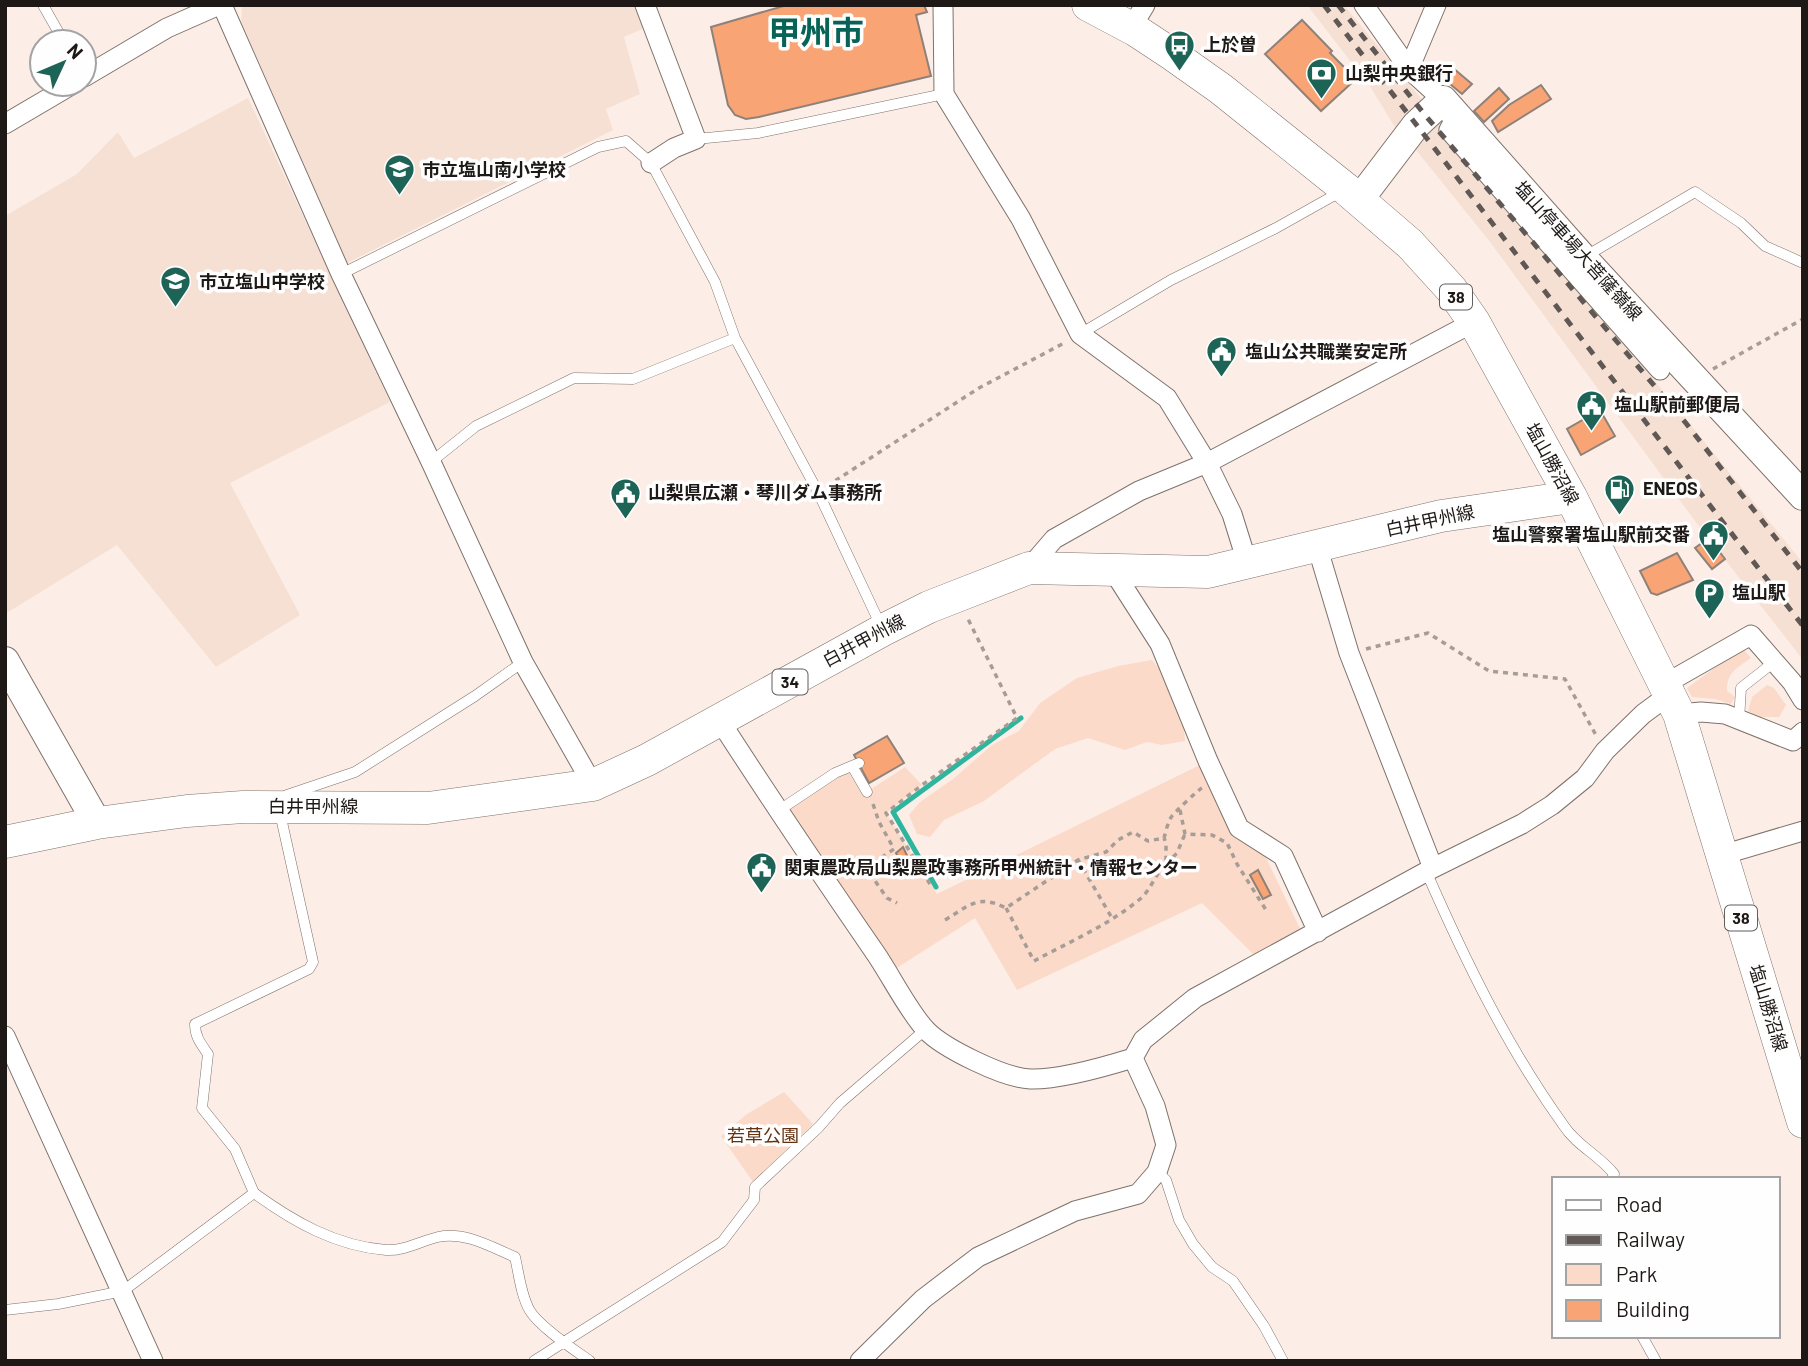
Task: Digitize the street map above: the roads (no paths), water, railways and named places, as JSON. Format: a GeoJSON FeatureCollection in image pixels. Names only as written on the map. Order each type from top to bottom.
{"type":"FeatureCollection","features":[{"type":"Feature","properties":{"kind":"main road","name":"塩山勝沼線"},"geometry":{"type":"LineString","coordinates":[[1088,5],[1138,16],[1221,89],[1353,194],[1410,244],[1451,289],[1474,323],[1571,497],[1672,697],[1723,855],[1803,1122]]}},
{"type":"Feature","properties":{"kind":"main road"},"geometry":{"type":"LineString","coordinates":[[1353,194],[1425,115],[1450,108]]}},
{"type":"Feature","properties":{"kind":"main road","name":"塩山停車場大菩薩嶺線"},"geometry":{"type":"LineString","coordinates":[[1450,108],[1583,258],[1803,496]]}},
{"type":"Feature","properties":{"kind":"main road","name":"白井甲州線"},"geometry":{"type":"LineString","coordinates":[[5,842],[97,823],[187,811],[243,807],[428,808],[593,785],[647,760],[883,630],[956,596],[1029,568],[1208,572],[1441,516],[1571,497]]}},
{"type":"Feature","properties":{"kind":"main road"},"geometry":{"type":"LineString","coordinates":[[5,661],[97,823]]}},
{"type":"Feature","properties":{"kind":"street"},"geometry":{"type":"LineString","coordinates":[[98,69],[196,9],[221,5],[341,274],[523,662],[593,785]]}},
{"type":"Feature","properties":{"kind":"street"},"geometry":{"type":"LineString","coordinates":[[645,5],[695,139],[674,148],[651,163]]}},
{"type":"Feature","properties":{"kind":"street"},"geometry":{"type":"LineString","coordinates":[[943,5],[944,94],[1021,219],[1080,334],[1167,398],[1207,463],[1232,514],[1247,562]]}},
{"type":"Feature","properties":{"kind":"street"},"geometry":{"type":"LineString","coordinates":[[1364,5],[1409,69],[1450,108],[1449,130],[1660,369]]}},
{"type":"Feature","properties":{"kind":"street"},"geometry":{"type":"LineString","coordinates":[[1409,69],[1436,5]]}},
{"type":"Feature","properties":{"kind":"street"},"geometry":{"type":"LineString","coordinates":[[5,124],[49,98]]}},
{"type":"Feature","properties":{"kind":"street"},"geometry":{"type":"LineString","coordinates":[[1029,568],[1054,540],[1139,491],[1207,463],[1474,323]]}},
{"type":"Feature","properties":{"kind":"street"},"geometry":{"type":"LineString","coordinates":[[1317,546],[1349,653],[1429,869]]}},
{"type":"Feature","properties":{"kind":"street"},"geometry":{"type":"LineString","coordinates":[[1112,569],[1160,644],[1240,828],[1283,856],[1318,932]]}},
{"type":"Feature","properties":{"kind":"street"},"geometry":{"type":"LineString","coordinates":[[719,721],[925,1030],[948,1047],[979,1064],[1028,1079],[1088,1072],[1133,1058],[1143,1040],[1195,998],[1429,869],[1522,824],[1552,805],[1585,778],[1605,751],[1643,714],[1672,697],[1751,635],[1803,699]]}},
{"type":"Feature","properties":{"kind":"street"},"geometry":{"type":"LineString","coordinates":[[1672,697],[1701,712],[1725,714],[1798,740]]}},
{"type":"Feature","properties":{"kind":"street"},"geometry":{"type":"LineString","coordinates":[[1723,855],[1803,831]]}},
{"type":"Feature","properties":{"kind":"street"},"geometry":{"type":"LineString","coordinates":[[5,1036],[11,1061],[123,1291],[153,1361]]}},
{"type":"Feature","properties":{"kind":"street"},"geometry":{"type":"LineString","coordinates":[[860,1361],[923,1299],[978,1257],[1075,1211],[1138,1194],[1157,1172],[1166,1146],[1155,1106],[1133,1058]]}},
{"type":"Feature","properties":{"kind":"lane"},"geometry":{"type":"LineString","coordinates":[[43,5],[56,28]]}},
{"type":"Feature","properties":{"kind":"lane"},"geometry":{"type":"LineString","coordinates":[[695,139],[758,133],[944,94]]}},
{"type":"Feature","properties":{"kind":"lane"},"geometry":{"type":"LineString","coordinates":[[341,274],[598,146],[626,141],[651,163],[715,282],[735,338],[818,492],[883,630]]}},
{"type":"Feature","properties":{"kind":"lane"},"geometry":{"type":"LineString","coordinates":[[1583,258],[1695,192],[1741,223],[1765,246],[1803,263]]}},
{"type":"Feature","properties":{"kind":"lane"},"geometry":{"type":"LineString","coordinates":[[1080,334],[1171,280],[1276,228],[1353,194]]}},
{"type":"Feature","properties":{"kind":"lane"},"geometry":{"type":"LineString","coordinates":[[431,462],[476,426],[574,378],[633,379],[735,338]]}},
{"type":"Feature","properties":{"kind":"lane"},"geometry":{"type":"LineString","coordinates":[[243,807],[312,788],[355,772],[523,662]]}},
{"type":"Feature","properties":{"kind":"lane"},"geometry":{"type":"LineString","coordinates":[[1740,720],[1741,688],[1774,662]]}},
{"type":"Feature","properties":{"kind":"lane"},"geometry":{"type":"LineString","coordinates":[[778,811],[835,773],[856,765],[867,792]]}},
{"type":"Feature","properties":{"kind":"lane"},"geometry":{"type":"LineString","coordinates":[[278,807],[313,962],[309,969],[195,1024],[198,1040],[208,1054],[202,1108],[235,1149],[254,1193],[283,1214],[337,1241],[387,1250],[441,1236],[465,1236],[515,1257],[524,1297],[531,1312],[590,1361]]}},
{"type":"Feature","properties":{"kind":"lane"},"geometry":{"type":"LineString","coordinates":[[1429,869],[1468,965],[1525,1069],[1565,1129],[1576,1141],[1603,1160],[1614,1174],[1613,1177]]}},
{"type":"Feature","properties":{"kind":"lane"},"geometry":{"type":"LineString","coordinates":[[534,1361],[722,1242],[754,1200],[755,1187],[819,1127],[840,1103],[925,1030]]}},
{"type":"Feature","properties":{"kind":"lane"},"geometry":{"type":"LineString","coordinates":[[1157,1172],[1166,1180],[1179,1220],[1193,1244],[1212,1268],[1233,1281],[1264,1326],[1283,1361]]}},
{"type":"Feature","properties":{"kind":"lane"},"geometry":{"type":"LineString","coordinates":[[5,1310],[58,1304],[123,1291],[254,1193]]}},
{"type":"Feature","properties":{"kind":"lane"},"geometry":{"type":"LineString","coordinates":[[1643,1338],[1656,1361]]}},
{"type":"Feature","properties":{"kind":"waterway"},"geometry":{"type":"LineString","coordinates":[[936,887],[893,812],[1021,718]]}},
{"type":"Feature","properties":{"kind":"railway"},"geometry":{"type":"LineString","coordinates":[[1324,5],[1803,626]]}},
{"type":"Feature","properties":{"kind":"railway"},"geometry":{"type":"LineString","coordinates":[[1338,5],[1425,115],[1685,422],[1803,573]]}},
{"type":"Feature","properties":{"kind":"place","name":"上於曽"},"geometry":{"type":"Point","coordinates":[1180,72]}},
{"type":"Feature","properties":{"kind":"place","name":"山梨中央銀行"},"geometry":{"type":"Point","coordinates":[1322,101]}},
{"type":"Feature","properties":{"kind":"place","name":"市立塩山南小学校"},"geometry":{"type":"Point","coordinates":[399,197]}},
{"type":"Feature","properties":{"kind":"place","name":"市立塩山中学校"},"geometry":{"type":"Point","coordinates":[176,309]}},
{"type":"Feature","properties":{"kind":"place","name":"塩山公共職業安定所"},"geometry":{"type":"Point","coordinates":[1222,379]}},
{"type":"Feature","properties":{"kind":"place","name":"塩山駅前郵便局"},"geometry":{"type":"Point","coordinates":[1591,432]}},
{"type":"Feature","properties":{"kind":"place","name":"ENEOS"},"geometry":{"type":"Point","coordinates":[1620,516]}},
{"type":"Feature","properties":{"kind":"place","name":"山梨県広瀬・琴川ダム事務所"},"geometry":{"type":"Point","coordinates":[625,520]}},
{"type":"Feature","properties":{"kind":"place","name":"塩山警察署塩山駅前交番"},"geometry":{"type":"Point","coordinates":[1713,562]}},
{"type":"Feature","properties":{"kind":"place","name":"塩山駅"},"geometry":{"type":"Point","coordinates":[1709,620]}},
{"type":"Feature","properties":{"kind":"place","name":"関東農政局山梨農政事務所甲州統計・情報センター"},"geometry":{"type":"Point","coordinates":[761,895]}},
{"type":"Feature","properties":{"kind":"district","name":"甲州市"},"geometry":{"type":"Point","coordinates":[816,33]}},
{"type":"Feature","properties":{"kind":"park label","name":"若草公園"},"geometry":{"type":"Point","coordinates":[763,1136]}}]}
